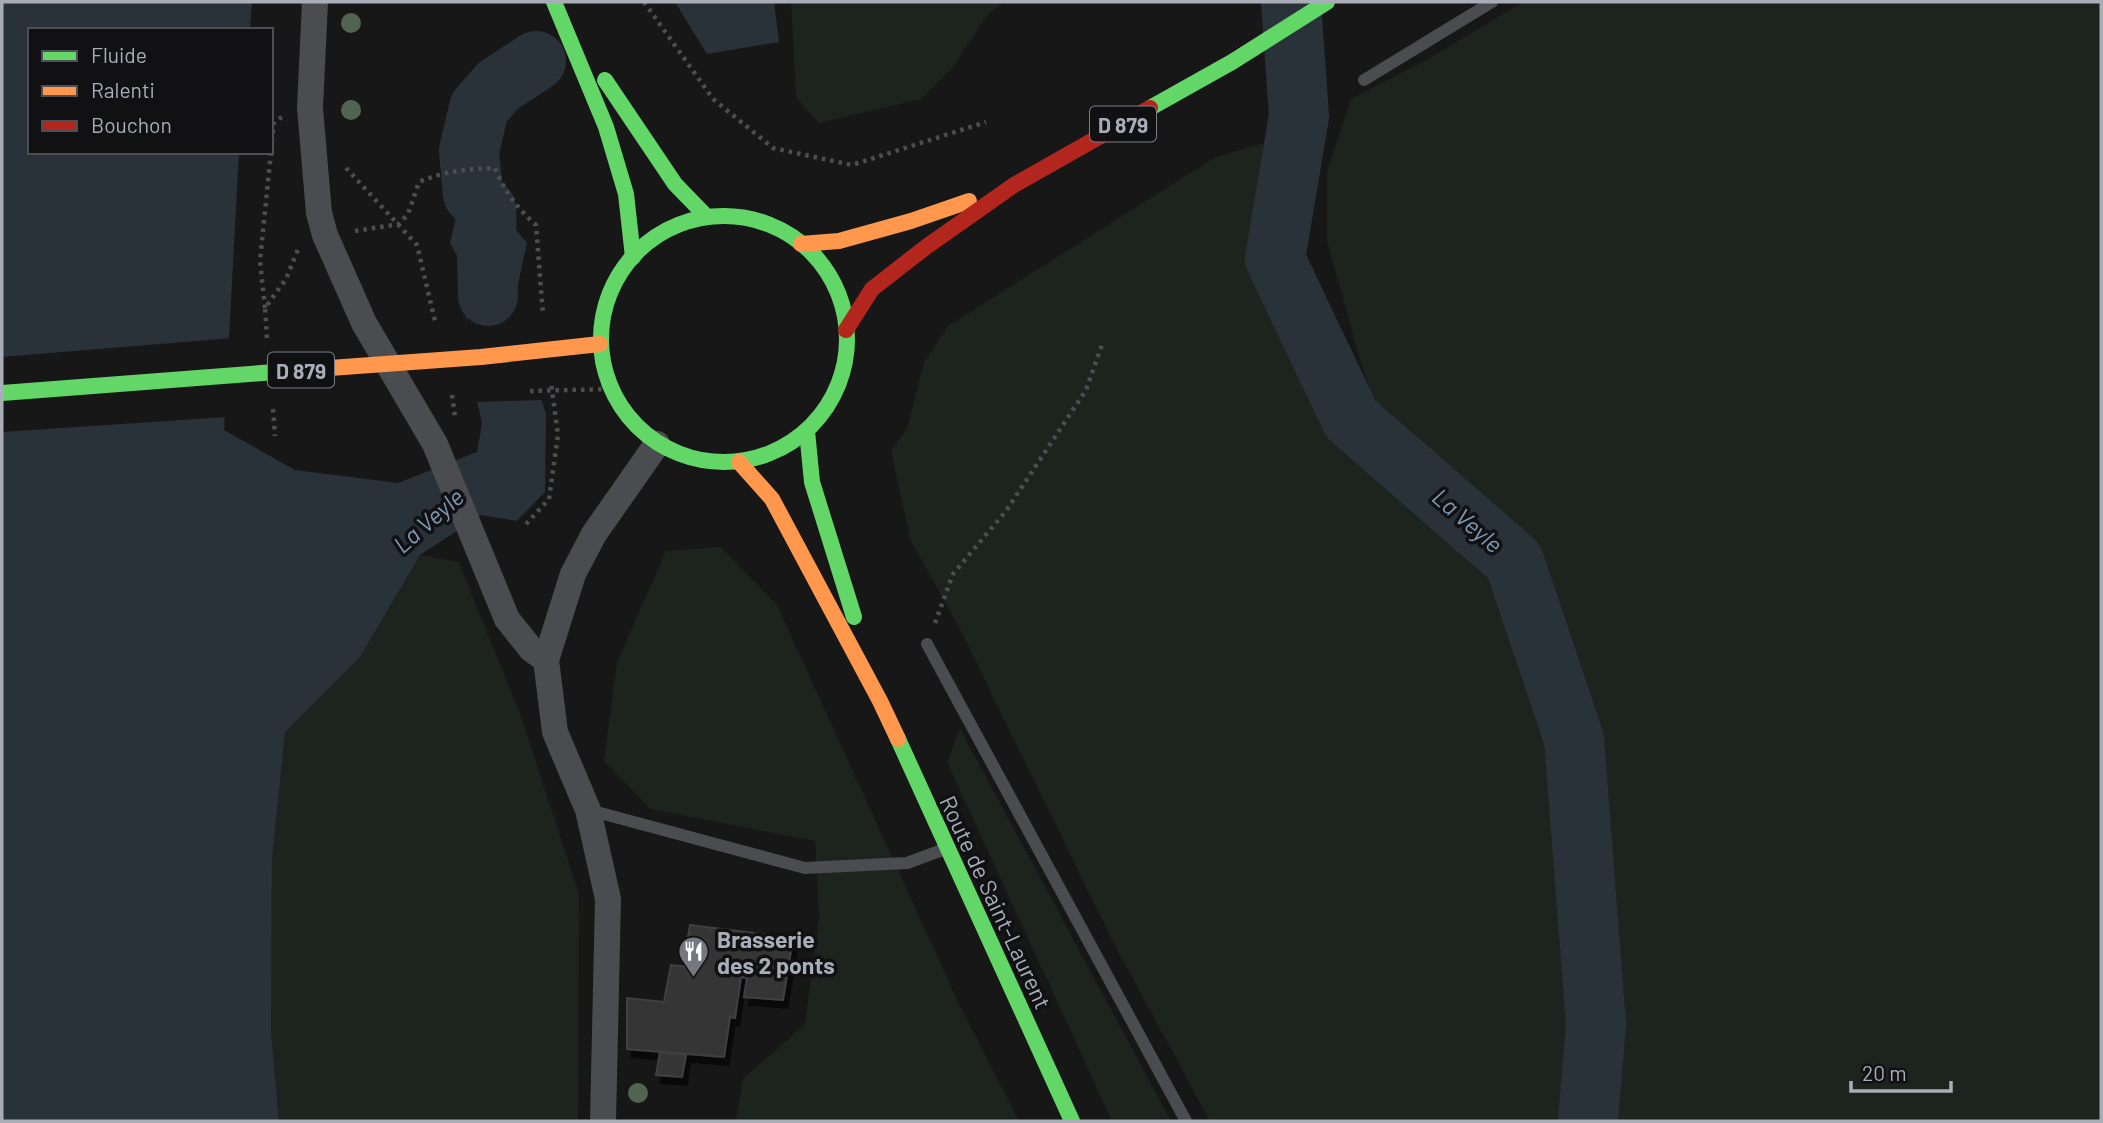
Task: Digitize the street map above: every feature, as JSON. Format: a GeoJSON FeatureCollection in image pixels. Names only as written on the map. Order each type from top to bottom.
{"type":"FeatureCollection","features":[{"type":"Feature","properties":{"kind":"main road"},"geometry":{"type":"LineString","coordinates":[[554,2],[667,172],[707,217]]}},
{"type":"Feature","properties":{"kind":"main road"},"geometry":{"type":"LineString","coordinates":[[554,2],[606,127],[626,194],[633,257]]}},
{"type":"Feature","properties":{"kind":"main road","name":"D 879"},"geometry":{"type":"LineString","coordinates":[[846,330],[872,289],[926,247],[1014,186],[1232,62],[1326,2]]}},
{"type":"Feature","properties":{"kind":"main road","name":"D 879"},"geometry":{"type":"LineString","coordinates":[[801,244],[839,241],[911,221],[1014,186]]}},
{"type":"Feature","properties":{"kind":"main road"},"geometry":{"type":"LineString","coordinates":[[707,217],[743,217],[778,229],[801,244],[831,277],[844,309],[848,342],[842,375],[828,405],[807,431],[779,450],[739,462],[696,459],[657,444],[630,420],[611,389],[600,344],[604,309],[618,275],[641,247],[672,228],[707,217]]}},
{"type":"Feature","properties":{"kind":"main road","name":"D 879"},"geometry":{"type":"LineString","coordinates":[[2,393],[481,357],[600,344]]}},
{"type":"Feature","properties":{"kind":"main road","name":"Route de Saint-Laurent"},"geometry":{"type":"LineString","coordinates":[[807,431],[812,482],[880,701]]}},
{"type":"Feature","properties":{"kind":"main road","name":"Route de Saint-Laurent"},"geometry":{"type":"LineString","coordinates":[[739,462],[772,499],[880,701],[1072,1121]]}},
{"type":"Feature","properties":{"kind":"street"},"geometry":{"type":"LineString","coordinates":[[316,2],[310,108],[319,213],[325,235],[364,323],[433,440],[507,619],[531,649],[546,660]]}},
{"type":"Feature","properties":{"kind":"street"},"geometry":{"type":"LineString","coordinates":[[603,1121],[608,899],[588,810],[555,732],[546,660],[573,574],[594,534],[657,444]]}},
{"type":"Feature","properties":{"kind":"lane"},"geometry":{"type":"LineString","coordinates":[[1364,80],[1492,2]]}},
{"type":"Feature","properties":{"kind":"lane"},"geometry":{"type":"LineString","coordinates":[[927,644],[1186,1121]]}},
{"type":"Feature","properties":{"kind":"lane"},"geometry":{"type":"LineString","coordinates":[[588,810],[805,868],[907,863],[947,848]]}},
{"type":"Feature","properties":{"kind":"path"},"geometry":{"type":"LineString","coordinates":[[644,2],[713,99],[773,148],[852,165],[986,122]]}},
{"type":"Feature","properties":{"kind":"path"},"geometry":{"type":"LineString","coordinates":[[312,150],[336,157],[417,245],[437,328]]}},
{"type":"Feature","properties":{"kind":"path"},"geometry":{"type":"LineString","coordinates":[[265,308],[260,261],[271,154]]}},
{"type":"Feature","properties":{"kind":"path"},"geometry":{"type":"LineString","coordinates":[[449,172],[484,168]]}},
{"type":"Feature","properties":{"kind":"path"},"geometry":{"type":"LineString","coordinates":[[927,644],[953,574],[1006,511],[1055,440],[1086,390],[1103,342]]}},
{"type":"Feature","properties":{"kind":"path"},"geometry":{"type":"LineString","coordinates":[[433,440],[455,426],[456,410],[449,382]]}},
{"type":"Feature","properties":{"kind":"shaded area"},"geometry":{"type":"Polygon","coordinates":[[[791,2],[1004,2],[988,14],[952,68],[921,99],[819,123],[796,98],[791,2]]]}},
{"type":"Feature","properties":{"kind":"shaded area"},"geometry":{"type":"Polygon","coordinates":[[[1523,2],[2101,2],[2101,1121],[1608,1121],[1618,983],[1594,736],[1531,545],[1378,413],[1327,241],[1327,171],[1351,99],[1428,59],[1523,2]]]}},
{"type":"Feature","properties":{"kind":"shaded area"},"geometry":{"type":"Polygon","coordinates":[[[1263,143],[1264,261],[1340,427],[1494,571],[1554,742],[1573,877],[1562,1121],[1210,1121],[1112,940],[961,631],[910,539],[891,450],[907,429],[924,362],[948,326],[1214,158],[1263,143]]]}},
{"type":"Feature","properties":{"kind":"shaded area"},"geometry":{"type":"Polygon","coordinates":[[[721,547],[777,605],[960,1006],[1019,1121],[736,1121],[743,1079],[805,1024],[819,917],[815,841],[650,809],[604,761],[617,662],[666,551],[721,547]]]}},
{"type":"Feature","properties":{"kind":"shaded area"},"geometry":{"type":"Polygon","coordinates":[[[420,555],[459,562],[522,719],[579,894],[578,1121],[279,1121],[271,1031],[272,860],[285,732],[360,657],[420,555]]]}},
{"type":"Feature","properties":{"kind":"shaded area"},"geometry":{"type":"Polygon","coordinates":[[[960,729],[1171,1121],[1112,1121],[947,762],[960,729]]]}},
{"type":"Feature","properties":{"kind":"water"},"geometry":{"type":"Polygon","coordinates":[[[2,2],[252,2],[250,28],[28,28],[28,154],[239,154],[224,430],[295,470],[398,483],[477,452],[482,423],[463,340],[470,279],[450,243],[456,218],[499,210],[527,243],[513,307],[546,414],[545,492],[517,521],[481,515],[420,555],[360,657],[285,732],[272,860],[271,1031],[279,1121],[2,1121],[2,2]]]}},
{"type":"Feature","properties":{"kind":"water"},"geometry":{"type":"Polygon","coordinates":[[[675,2],[774,2],[779,42],[707,54],[675,2]]]}},
{"type":"Feature","properties":{"kind":"pier"},"geometry":{"type":"Polygon","coordinates":[[[518,311],[545,400],[473,402],[459,340],[462,319],[518,311]]]}},
{"type":"Feature","properties":{"kind":"pier"},"geometry":{"type":"Polygon","coordinates":[[[232,338],[228,417],[2,432],[2,357],[232,338]]]}},
{"type":"Feature","properties":{"kind":"building"},"geometry":{"type":"Polygon","coordinates":[[[690,925],[793,938],[783,1000],[744,997],[747,978],[741,977],[735,1018],[730,1017],[724,1057],[627,1049],[627,998],[664,1002],[671,965],[690,967],[692,957],[699,958],[700,953],[686,949],[690,925]]]}},
{"type":"Feature","properties":{"kind":"building"},"geometry":{"type":"Polygon","coordinates":[[[660,1052],[686,1055],[682,1077],[656,1075],[660,1052]]]}},
{"type":"Feature","properties":{"kind":"waterway","name":"La Veyle"},"geometry":{"type":"LineString","coordinates":[[1291,2],[1299,116],[1275,259],[1351,419],[1514,561],[1574,739],[1596,1024],[1588,1121]]}},
{"type":"Feature","properties":{"kind":"waterway","name":"La Veyle"},"geometry":{"type":"LineString","coordinates":[[488,296],[486,209],[473,194],[469,151],[479,108],[498,86],[536,61]]}},
{"type":"Feature","properties":{"kind":"traffic: fast"},"geometry":{"type":"LineString","coordinates":[[554,2],[606,127],[626,194],[633,257]]}},
{"type":"Feature","properties":{"kind":"traffic: fast"},"geometry":{"type":"LineString","coordinates":[[1150,108],[1232,62],[1327,2]]}},
{"type":"Feature","properties":{"kind":"traffic: fast"},"geometry":{"type":"LineString","coordinates":[[605,80],[675,184],[707,217]]}},
{"type":"Feature","properties":{"kind":"traffic: fast"},"geometry":{"type":"LineString","coordinates":[[724,216],[771,226],[792,237],[811,252],[826,271],[837,292],[847,339],[837,386],[826,407],[811,426],[792,441],[771,452],[724,462],[677,452],[656,441],[637,426],[622,407],[611,386],[601,339],[611,292],[622,271],[637,252],[656,237],[677,226],[724,216]]}},
{"type":"Feature","properties":{"kind":"traffic: fast"},"geometry":{"type":"LineString","coordinates":[[2,393],[275,372]]}},
{"type":"Feature","properties":{"kind":"traffic: fast"},"geometry":{"type":"LineString","coordinates":[[807,431],[812,482],[854,617]]}},
{"type":"Feature","properties":{"kind":"traffic: fast"},"geometry":{"type":"LineString","coordinates":[[898,739],[1072,1121]]}},
{"type":"Feature","properties":{"kind":"traffic: slow"},"geometry":{"type":"LineString","coordinates":[[801,244],[839,241],[969,201]]}},
{"type":"Feature","properties":{"kind":"traffic: slow"},"geometry":{"type":"LineString","coordinates":[[275,372],[481,357],[600,344]]}},
{"type":"Feature","properties":{"kind":"traffic: slow"},"geometry":{"type":"LineString","coordinates":[[739,462],[772,499],[898,739]]}},
{"type":"Feature","properties":{"kind":"traffic: jam"},"geometry":{"type":"LineString","coordinates":[[846,330],[872,289],[926,247],[1014,185],[1150,108]]}},
{"type":"Feature","properties":{"kind":"place","name":"Brasserie des 2 ponts"},"geometry":{"type":"Point","coordinates":[694,979]}}]}
